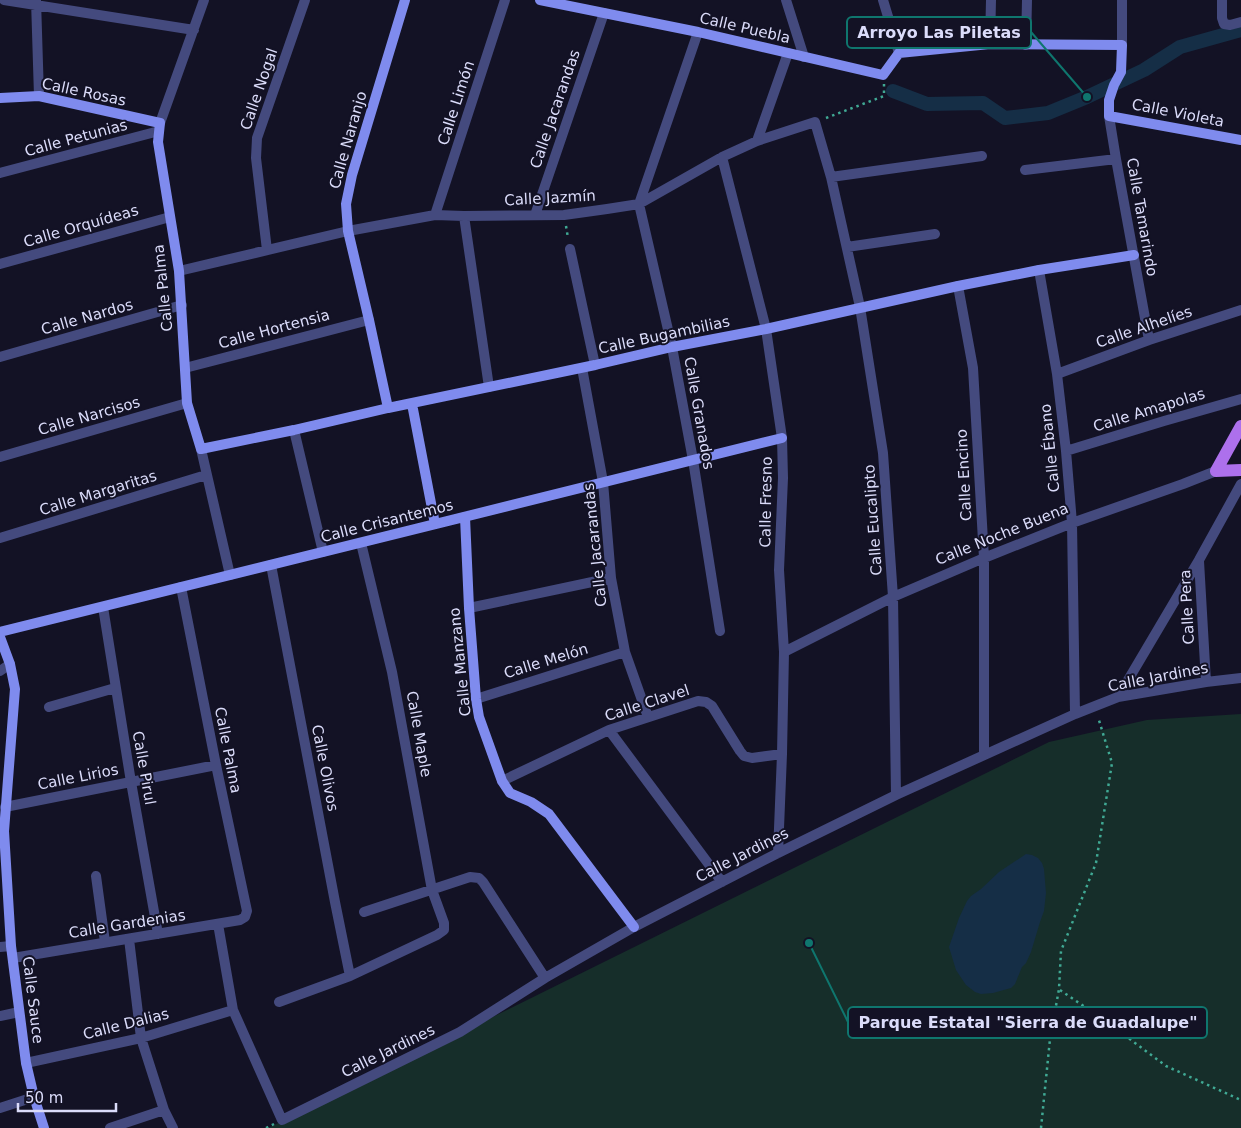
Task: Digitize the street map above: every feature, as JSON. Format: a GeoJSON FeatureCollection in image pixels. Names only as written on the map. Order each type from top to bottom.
{"type":"FeatureCollection","features":[{"type":"Feature","properties":{"kind":"main road"},"geometry":{"type":"LineString","coordinates":[[1216,472],[1241,426]]}},
{"type":"Feature","properties":{"kind":"main road","name":"Calle Noche Buena"},"geometry":{"type":"LineString","coordinates":[[1216,472],[1241,470]]}},
{"type":"Feature","properties":{"kind":"street"},"geometry":{"type":"LineString","coordinates":[[4,0],[36,2],[194,30]]}},
{"type":"Feature","properties":{"kind":"street","name":"Calle Palma"},"geometry":{"type":"LineString","coordinates":[[204,0],[160,127],[158,142],[179,271],[187,403],[201,449],[230,575]]}},
{"type":"Feature","properties":{"kind":"street","name":"Calle Nogal"},"geometry":{"type":"LineString","coordinates":[[267,250],[256,158],[257,138],[305,0]]}},
{"type":"Feature","properties":{"kind":"street","name":"Calle Naranjo"},"geometry":{"type":"LineString","coordinates":[[388,408],[348,231],[346,204],[352,175],[405,0]]}},
{"type":"Feature","properties":{"kind":"street","name":"Calle Limón"},"geometry":{"type":"LineString","coordinates":[[435,215],[505,0]]}},
{"type":"Feature","properties":{"kind":"street","name":"Calle Puebla"},"geometry":{"type":"LineString","coordinates":[[540,0],[698,32],[883,75]]}},
{"type":"Feature","properties":{"kind":"street"},"geometry":{"type":"LineString","coordinates":[[786,0],[804,56]]}},
{"type":"Feature","properties":{"kind":"street"},"geometry":{"type":"LineString","coordinates":[[883,0],[899,52]]}},
{"type":"Feature","properties":{"kind":"street"},"geometry":{"type":"LineString","coordinates":[[990,44],[991,0]]}},
{"type":"Feature","properties":{"kind":"street"},"geometry":{"type":"LineString","coordinates":[[1026,45],[1027,0]]}},
{"type":"Feature","properties":{"kind":"street"},"geometry":{"type":"LineString","coordinates":[[899,52],[990,44],[1122,45],[1122,0]]}},
{"type":"Feature","properties":{"kind":"street"},"geometry":{"type":"LineString","coordinates":[[1222,0],[1224,24],[1230,25],[1241,22]]}},
{"type":"Feature","properties":{"kind":"street"},"geometry":{"type":"LineString","coordinates":[[36,2],[39,96]]}},
{"type":"Feature","properties":{"kind":"street","name":"Calle Jacarandas"},"geometry":{"type":"LineString","coordinates":[[534,215],[604,13]]}},
{"type":"Feature","properties":{"kind":"street"},"geometry":{"type":"LineString","coordinates":[[639,204],[698,32]]}},
{"type":"Feature","properties":{"kind":"street","name":"Calle Tamarindo"},"geometry":{"type":"LineString","coordinates":[[1122,45],[1121,72],[1109,100],[1109,116],[1149,340]]}},
{"type":"Feature","properties":{"kind":"street"},"geometry":{"type":"LineString","coordinates":[[883,75],[899,52]]}},
{"type":"Feature","properties":{"kind":"street"},"geometry":{"type":"LineString","coordinates":[[757,142],[788,53]]}},
{"type":"Feature","properties":{"kind":"street","name":"Calle Rosas"},"geometry":{"type":"LineString","coordinates":[[0,98],[39,96],[160,127]]}},
{"type":"Feature","properties":{"kind":"street","name":"Calle Violeta"},"geometry":{"type":"LineString","coordinates":[[1109,116],[1241,140]]}},
{"type":"Feature","properties":{"kind":"street","name":"Calle Jazmín"},"geometry":{"type":"LineString","coordinates":[[179,271],[348,231],[435,215],[564,215],[639,204],[722,157],[757,142],[815,122]]}},
{"type":"Feature","properties":{"kind":"street","name":"Calle Eucalipto"},"geometry":{"type":"LineString","coordinates":[[815,122],[831,177],[860,307],[883,453],[893,597],[896,794]]}},
{"type":"Feature","properties":{"kind":"street","name":"Calle Petunias"},"geometry":{"type":"LineString","coordinates":[[0,173],[160,127]]}},
{"type":"Feature","properties":{"kind":"street"},"geometry":{"type":"LineString","coordinates":[[831,177],[982,156]]}},
{"type":"Feature","properties":{"kind":"street","name":"Calle Fresno"},"geometry":{"type":"LineString","coordinates":[[722,157],[766,329],[782,438],[783,478],[779,570],[784,652],[778,853]]}},
{"type":"Feature","properties":{"kind":"street"},"geometry":{"type":"LineString","coordinates":[[1025,170],[1116,159]]}},
{"type":"Feature","properties":{"kind":"street","name":"Calle Granados"},"geometry":{"type":"LineString","coordinates":[[639,204],[672,347],[693,460],[720,631]]}},
{"type":"Feature","properties":{"kind":"street"},"geometry":{"type":"LineString","coordinates":[[464,216],[489,387]]}},
{"type":"Feature","properties":{"kind":"street","name":"Calle Orquídeas"},"geometry":{"type":"LineString","coordinates":[[0,264],[170,217]]}},
{"type":"Feature","properties":{"kind":"street"},"geometry":{"type":"LineString","coordinates":[[847,247],[935,234]]}},
{"type":"Feature","properties":{"kind":"street"},"geometry":{"type":"LineString","coordinates":[[570,249],[595,365]]}},
{"type":"Feature","properties":{"kind":"street","name":"Calle Bugambilias"},"geometry":{"type":"LineString","coordinates":[[201,449],[672,347],[766,329],[958,286],[1039,270],[1134,255]]}},
{"type":"Feature","properties":{"kind":"street","name":"Calle Ébano"},"geometry":{"type":"LineString","coordinates":[[1039,270],[1057,374],[1072,523],[1074,714]]}},
{"type":"Feature","properties":{"kind":"street","name":"Calle Encino"},"geometry":{"type":"LineString","coordinates":[[958,286],[973,368],[984,558],[984,754]]}},
{"type":"Feature","properties":{"kind":"street","name":"Calle Nardos"},"geometry":{"type":"LineString","coordinates":[[0,357],[182,305]]}},
{"type":"Feature","properties":{"kind":"street","name":"Calle Alhelíes"},"geometry":{"type":"LineString","coordinates":[[1057,374],[1149,340],[1241,310]]}},
{"type":"Feature","properties":{"kind":"street","name":"Calle Hortensia"},"geometry":{"type":"LineString","coordinates":[[186,368],[369,320]]}},
{"type":"Feature","properties":{"kind":"street","name":"Calle Jacarandas"},"geometry":{"type":"LineString","coordinates":[[582,368],[603,482],[611,578],[625,652],[648,716]]}},
{"type":"Feature","properties":{"kind":"street","name":"Calle Amapolas"},"geometry":{"type":"LineString","coordinates":[[1066,451],[1241,399]]}},
{"type":"Feature","properties":{"kind":"street","name":"Calle Narcisos"},"geometry":{"type":"LineString","coordinates":[[0,457],[187,403]]}},
{"type":"Feature","properties":{"kind":"street"},"geometry":{"type":"LineString","coordinates":[[412,404],[435,524]]}},
{"type":"Feature","properties":{"kind":"street"},"geometry":{"type":"LineString","coordinates":[[294,430],[323,552]]}},
{"type":"Feature","properties":{"kind":"street","name":"Calle Crisantemos"},"geometry":{"type":"LineString","coordinates":[[0,632],[782,438]]}},
{"type":"Feature","properties":{"kind":"street","name":"Calle Noche Buena"},"geometry":{"type":"LineString","coordinates":[[784,652],[893,597],[984,558],[1072,523],[1216,472]]}},
{"type":"Feature","properties":{"kind":"street","name":"Calle Margaritas"},"geometry":{"type":"LineString","coordinates":[[0,538],[206,475]]}},
{"type":"Feature","properties":{"kind":"street"},"geometry":{"type":"LineString","coordinates":[[1118,697],[1199,560],[1241,484]]}},
{"type":"Feature","properties":{"kind":"street","name":"Calle Manzano"},"geometry":{"type":"LineString","coordinates":[[465,517],[476,699],[479,717],[502,781],[510,793],[531,802],[548,814],[634,927]]}},
{"type":"Feature","properties":{"kind":"street","name":"Calle Maple"},"geometry":{"type":"LineString","coordinates":[[350,976],[444,930],[444,924],[432,890],[392,672],[361,543]]}},
{"type":"Feature","properties":{"kind":"street","name":"Calle Pera"},"geometry":{"type":"LineString","coordinates":[[1199,560],[1206,682]]}},
{"type":"Feature","properties":{"kind":"street","name":"Calle Olivos"},"geometry":{"type":"LineString","coordinates":[[272,565],[350,976]]}},
{"type":"Feature","properties":{"kind":"street"},"geometry":{"type":"LineString","coordinates":[[469,608],[611,578]]}},
{"type":"Feature","properties":{"kind":"street","name":"Calle Palma"},"geometry":{"type":"LineString","coordinates":[[182,587],[216,765],[247,911],[245,917]]}},
{"type":"Feature","properties":{"kind":"street","name":"Calle Pirul"},"geometry":{"type":"LineString","coordinates":[[103,607],[115,688],[158,934]]}},
{"type":"Feature","properties":{"kind":"street","name":"Calle Sauce"},"geometry":{"type":"LineString","coordinates":[[0,637],[10,664],[15,690],[4,831],[11,946],[26,1064],[44,1128]]}},
{"type":"Feature","properties":{"kind":"street","name":"Calle Melón"},"geometry":{"type":"LineString","coordinates":[[476,699],[625,652]]}},
{"type":"Feature","properties":{"kind":"street"},"geometry":{"type":"LineString","coordinates":[[0,670],[10,664]]}},
{"type":"Feature","properties":{"kind":"street","name":"Calle Jardines"},"geometry":{"type":"LineString","coordinates":[[233,1010],[282,1120],[460,1032],[546,978],[634,927],[896,794],[1074,714],[1118,697],[1241,678]]}},
{"type":"Feature","properties":{"kind":"street"},"geometry":{"type":"LineString","coordinates":[[49,707],[115,688]]}},
{"type":"Feature","properties":{"kind":"street","name":"Calle Clavel"},"geometry":{"type":"LineString","coordinates":[[502,781],[609,730],[698,701],[706,702],[712,706],[744,756],[752,758],[782,754]]}},
{"type":"Feature","properties":{"kind":"street"},"geometry":{"type":"LineString","coordinates":[[609,730],[722,882]]}},
{"type":"Feature","properties":{"kind":"street","name":"Calle Lirios"},"geometry":{"type":"LineString","coordinates":[[5,807],[216,765]]}},
{"type":"Feature","properties":{"kind":"street"},"geometry":{"type":"LineString","coordinates":[[96,876],[105,942]]}},
{"type":"Feature","properties":{"kind":"street"},"geometry":{"type":"LineString","coordinates":[[364,912],[470,876],[478,878],[483,882],[546,978]]}},
{"type":"Feature","properties":{"kind":"street","name":"Calle Gardenias"},"geometry":{"type":"LineString","coordinates":[[13,958],[218,924],[240,920],[245,917]]}},
{"type":"Feature","properties":{"kind":"street"},"geometry":{"type":"LineString","coordinates":[[218,924],[233,1010]]}},
{"type":"Feature","properties":{"kind":"street"},"geometry":{"type":"LineString","coordinates":[[129,938],[141,1038],[164,1110],[173,1128]]}},
{"type":"Feature","properties":{"kind":"street"},"geometry":{"type":"LineString","coordinates":[[0,947],[11,946]]}},
{"type":"Feature","properties":{"kind":"street"},"geometry":{"type":"LineString","coordinates":[[279,1002],[350,976]]}},
{"type":"Feature","properties":{"kind":"street","name":"Calle Dalias"},"geometry":{"type":"LineString","coordinates":[[26,1064],[141,1038],[233,1010]]}},
{"type":"Feature","properties":{"kind":"street"},"geometry":{"type":"LineString","coordinates":[[0,1016],[19,1012]]}},
{"type":"Feature","properties":{"kind":"street"},"geometry":{"type":"LineString","coordinates":[[0,1108],[34,1097]]}},
{"type":"Feature","properties":{"kind":"street"},"geometry":{"type":"LineString","coordinates":[[110,1128],[164,1110]]}},
{"type":"Feature","properties":{"kind":"path"},"geometry":{"type":"LineString","coordinates":[[815,122],[884,96],[883,75]]}},
{"type":"Feature","properties":{"kind":"path"},"geometry":{"type":"LineString","coordinates":[[564,215],[570,249]]}},
{"type":"Feature","properties":{"kind":"path"},"geometry":{"type":"LineString","coordinates":[[1041,1128],[1050,1038],[1059,989],[1061,951],[1096,863],[1112,763],[1095,706]]}},
{"type":"Feature","properties":{"kind":"path"},"geometry":{"type":"LineString","coordinates":[[1059,989],[1166,1066],[1241,1100]]}},
{"type":"Feature","properties":{"kind":"green space"},"geometry":{"type":"Polygon","coordinates":[[[1241,714],[1241,1128],[268,1128],[1049,742],[1147,720],[1241,714]]]}},
{"type":"Feature","properties":{"kind":"water"},"geometry":{"type":"Polygon","coordinates":[[[1026,854],[1038,858],[1042,863],[1046,893],[1044,911],[1031,952],[1015,984],[1011,988],[993,993],[981,994],[975,992],[966,985],[956,970],[949,947],[959,918],[971,896],[999,872],[1026,854]]]}},
{"type":"Feature","properties":{"kind":"waterway"},"geometry":{"type":"LineString","coordinates":[[893,91],[927,104],[983,103],[1005,118],[1048,113],[1144,70],[1180,47],[1241,30]]}},
{"type":"Feature","properties":{"kind":"place","name":"Arroyo Las Piletas"},"geometry":{"type":"Point","coordinates":[1087,97]}},
{"type":"Feature","properties":{"kind":"place","name":"Parque Estatal \"Sierra de Guadalupe\""},"geometry":{"type":"Point","coordinates":[809,943]}}]}
